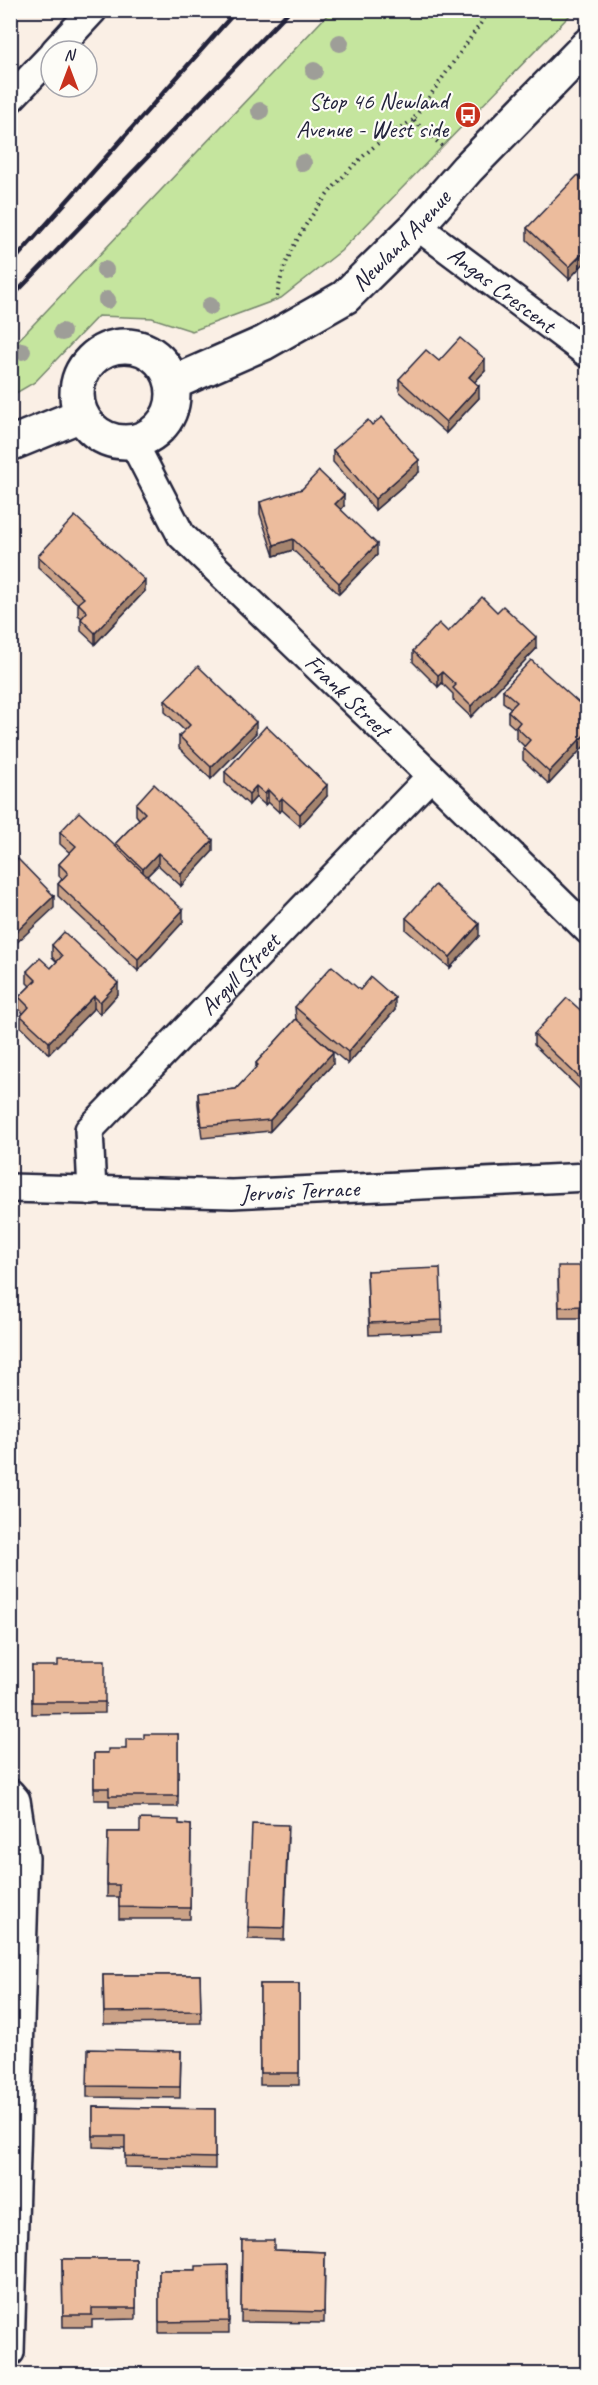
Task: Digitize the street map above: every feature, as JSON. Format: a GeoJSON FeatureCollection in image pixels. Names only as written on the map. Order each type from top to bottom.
{"type":"FeatureCollection","features":[{"type":"Feature","properties":{"kind":"street"},"geometry":{"type":"LineString","coordinates":[[67,39],[93,10]]}},
{"type":"Feature","properties":{"kind":"street","name":"Newland Avenue"},"geometry":{"type":"LineString","coordinates":[[173,383],[271,339],[345,297],[417,226],[467,169],[588,45]]}},
{"type":"Feature","properties":{"kind":"street"},"geometry":{"type":"LineString","coordinates":[[10,99],[39,69]]}},
{"type":"Feature","properties":{"kind":"street","name":"Angas Crescent"},"geometry":{"type":"LineString","coordinates":[[417,226],[588,354]]}},
{"type":"Feature","properties":{"kind":"street"},"geometry":{"type":"LineString","coordinates":[[125,346],[141,348],[155,356],[166,368],[173,383],[172,406],[161,428],[148,437],[133,442],[117,442],[102,437],[90,428],[81,415],[77,399],[78,383],[84,368],[95,356],[109,348],[125,346]]}},
{"type":"Feature","properties":{"kind":"street"},"geometry":{"type":"LineString","coordinates":[[10,444],[81,415]]}},
{"type":"Feature","properties":{"kind":"street","name":"Frank Street"},"geometry":{"type":"LineString","coordinates":[[133,442],[181,535],[588,930]]}},
{"type":"Feature","properties":{"kind":"street","name":"Argyll Street"},"geometry":{"type":"LineString","coordinates":[[92,1191],[90,1130],[431,776]]}},
{"type":"Feature","properties":{"kind":"street","name":"Jervois Terrace"},"geometry":{"type":"LineString","coordinates":[[10,1188],[232,1194],[588,1177]]}},
{"type":"Feature","properties":{"kind":"street"},"geometry":{"type":"LineString","coordinates":[[10,2352],[25,1858],[12,1798]]}},
{"type":"Feature","properties":{"kind":"path"},"geometry":{"type":"LineString","coordinates":[[271,339],[277,293],[285,263],[310,220],[342,177],[383,139],[413,120],[490,10]]}},
{"type":"Feature","properties":{"kind":"path"},"geometry":{"type":"LineString","coordinates":[[413,120],[467,169]]}},
{"type":"Feature","properties":{"kind":"green space"},"geometry":{"type":"Polygon","coordinates":[[[332,10],[574,11],[341,251],[281,298],[192,331],[152,318],[98,316],[35,382],[11,396],[11,348],[332,10]]]}},
{"type":"Feature","properties":{"kind":"building"},"geometry":{"type":"Polygon","coordinates":[[[578,175],[588,184],[588,248],[569,267],[527,228],[578,175]]]}},
{"type":"Feature","properties":{"kind":"building"},"geometry":{"type":"Polygon","coordinates":[[[460,338],[485,359],[469,377],[479,386],[446,422],[399,379],[426,350],[439,361],[460,338]]]}},
{"type":"Feature","properties":{"kind":"building"},"geometry":{"type":"Polygon","coordinates":[[[382,417],[419,460],[375,499],[333,450],[368,420],[372,425],[382,417]]]}},
{"type":"Feature","properties":{"kind":"building"},"geometry":{"type":"Polygon","coordinates":[[[319,471],[344,495],[335,504],[377,544],[339,583],[293,539],[274,545],[260,502],[302,489],[319,471]]]}},
{"type":"Feature","properties":{"kind":"building"},"geometry":{"type":"Polygon","coordinates":[[[75,516],[145,580],[95,633],[81,619],[87,612],[78,603],[84,598],[38,556],[75,516]]]}},
{"type":"Feature","properties":{"kind":"building"},"geometry":{"type":"Polygon","coordinates":[[[482,597],[497,612],[503,606],[536,637],[471,706],[453,688],[456,685],[442,672],[438,675],[413,651],[439,623],[448,632],[482,597]]]}},
{"type":"Feature","properties":{"kind":"building"},"geometry":{"type":"Polygon","coordinates":[[[531,660],[588,711],[588,731],[549,772],[523,748],[530,740],[516,727],[520,722],[508,711],[517,702],[503,690],[531,660]]]}},
{"type":"Feature","properties":{"kind":"building"},"geometry":{"type":"Polygon","coordinates":[[[198,666],[256,722],[211,767],[179,736],[190,725],[165,700],[198,666]]]}},
{"type":"Feature","properties":{"kind":"building"},"geometry":{"type":"Polygon","coordinates":[[[266,726],[327,785],[300,814],[282,798],[279,801],[268,790],[265,794],[256,786],[249,794],[225,772],[266,726]]]}},
{"type":"Feature","properties":{"kind":"building"},"geometry":{"type":"Polygon","coordinates":[[[154,784],[213,840],[181,874],[158,853],[143,869],[116,843],[145,813],[136,804],[154,784]]]}},
{"type":"Feature","properties":{"kind":"building"},"geometry":{"type":"Polygon","coordinates":[[[79,812],[183,910],[138,959],[58,884],[68,873],[59,864],[76,846],[60,832],[79,812]]]}},
{"type":"Feature","properties":{"kind":"building"},"geometry":{"type":"Polygon","coordinates":[[[18,859],[54,896],[10,938],[10,866],[18,859]]]}},
{"type":"Feature","properties":{"kind":"building"},"geometry":{"type":"Polygon","coordinates":[[[435,885],[479,924],[450,957],[406,918],[435,885]]]}},
{"type":"Feature","properties":{"kind":"building"},"geometry":{"type":"Polygon","coordinates":[[[64,932],[118,983],[100,1002],[94,996],[49,1042],[21,1016],[29,1007],[19,997],[36,980],[27,971],[40,958],[51,968],[62,956],[52,945],[64,932]]]}},
{"type":"Feature","properties":{"kind":"building"},"geometry":{"type":"Polygon","coordinates":[[[332,966],[360,990],[371,977],[395,998],[348,1052],[295,1007],[332,966]]]}},
{"type":"Feature","properties":{"kind":"building"},"geometry":{"type":"Polygon","coordinates":[[[567,998],[588,1017],[588,1080],[585,1083],[534,1034],[567,998]]]}},
{"type":"Feature","properties":{"kind":"building"},"geometry":{"type":"Polygon","coordinates":[[[296,1019],[333,1052],[270,1120],[202,1126],[198,1093],[236,1089],[296,1019]]]}},
{"type":"Feature","properties":{"kind":"building"},"geometry":{"type":"Polygon","coordinates":[[[558,1266],[588,1266],[588,1368],[585,1368],[584,1306],[559,1307],[558,1266]]]}},
{"type":"Feature","properties":{"kind":"building"},"geometry":{"type":"Polygon","coordinates":[[[440,1268],[442,1320],[369,1323],[367,1271],[440,1268]]]}},
{"type":"Feature","properties":{"kind":"building"},"geometry":{"type":"Polygon","coordinates":[[[58,1660],[105,1660],[105,1702],[32,1702],[32,1666],[58,1666],[58,1660]]]}},
{"type":"Feature","properties":{"kind":"building"},"geometry":{"type":"Polygon","coordinates":[[[144,1734],[178,1734],[178,1796],[109,1796],[109,1788],[94,1788],[94,1753],[108,1753],[108,1749],[126,1749],[126,1739],[144,1739],[144,1734]]]}},
{"type":"Feature","properties":{"kind":"building"},"geometry":{"type":"Polygon","coordinates":[[[140,1819],[179,1820],[179,1824],[191,1825],[190,1908],[119,1907],[119,1885],[107,1885],[108,1832],[140,1832],[140,1819]]]}},
{"type":"Feature","properties":{"kind":"building"},"geometry":{"type":"Polygon","coordinates":[[[252,1824],[288,1825],[284,1928],[248,1927],[252,1824]]]}},
{"type":"Feature","properties":{"kind":"building"},"geometry":{"type":"Polygon","coordinates":[[[103,1975],[200,1975],[201,2011],[104,2012],[103,1975]]]}},
{"type":"Feature","properties":{"kind":"building"},"geometry":{"type":"Polygon","coordinates":[[[260,1984],[299,1984],[299,2073],[260,2073],[260,1984]]]}},
{"type":"Feature","properties":{"kind":"building"},"geometry":{"type":"Polygon","coordinates":[[[88,2049],[181,2051],[180,2087],[87,2086],[88,2049]]]}},
{"type":"Feature","properties":{"kind":"building"},"geometry":{"type":"Polygon","coordinates":[[[93,2107],[215,2109],[215,2158],[125,2156],[125,2136],[93,2136],[93,2107]]]}},
{"type":"Feature","properties":{"kind":"building"},"geometry":{"type":"Polygon","coordinates":[[[242,2240],[274,2240],[274,2250],[325,2252],[324,2312],[241,2310],[242,2240]]]}},
{"type":"Feature","properties":{"kind":"building"},"geometry":{"type":"Polygon","coordinates":[[[62,2259],[136,2259],[136,2308],[92,2308],[92,2315],[63,2315],[62,2259]]]}},
{"type":"Feature","properties":{"kind":"building"},"geometry":{"type":"Polygon","coordinates":[[[228,2265],[229,2321],[159,2322],[159,2270],[196,2270],[196,2266],[228,2265]]]}},
{"type":"Feature","properties":{"kind":"railway"},"geometry":{"type":"LineString","coordinates":[[10,265],[237,10]]}},
{"type":"Feature","properties":{"kind":"railway"},"geometry":{"type":"LineString","coordinates":[[10,299],[290,10]]}},
{"type":"Feature","properties":{"kind":"place","name":"Stop 46 Newland Avenue - West side"},"geometry":{"type":"Point","coordinates":[468,115]}}]}
